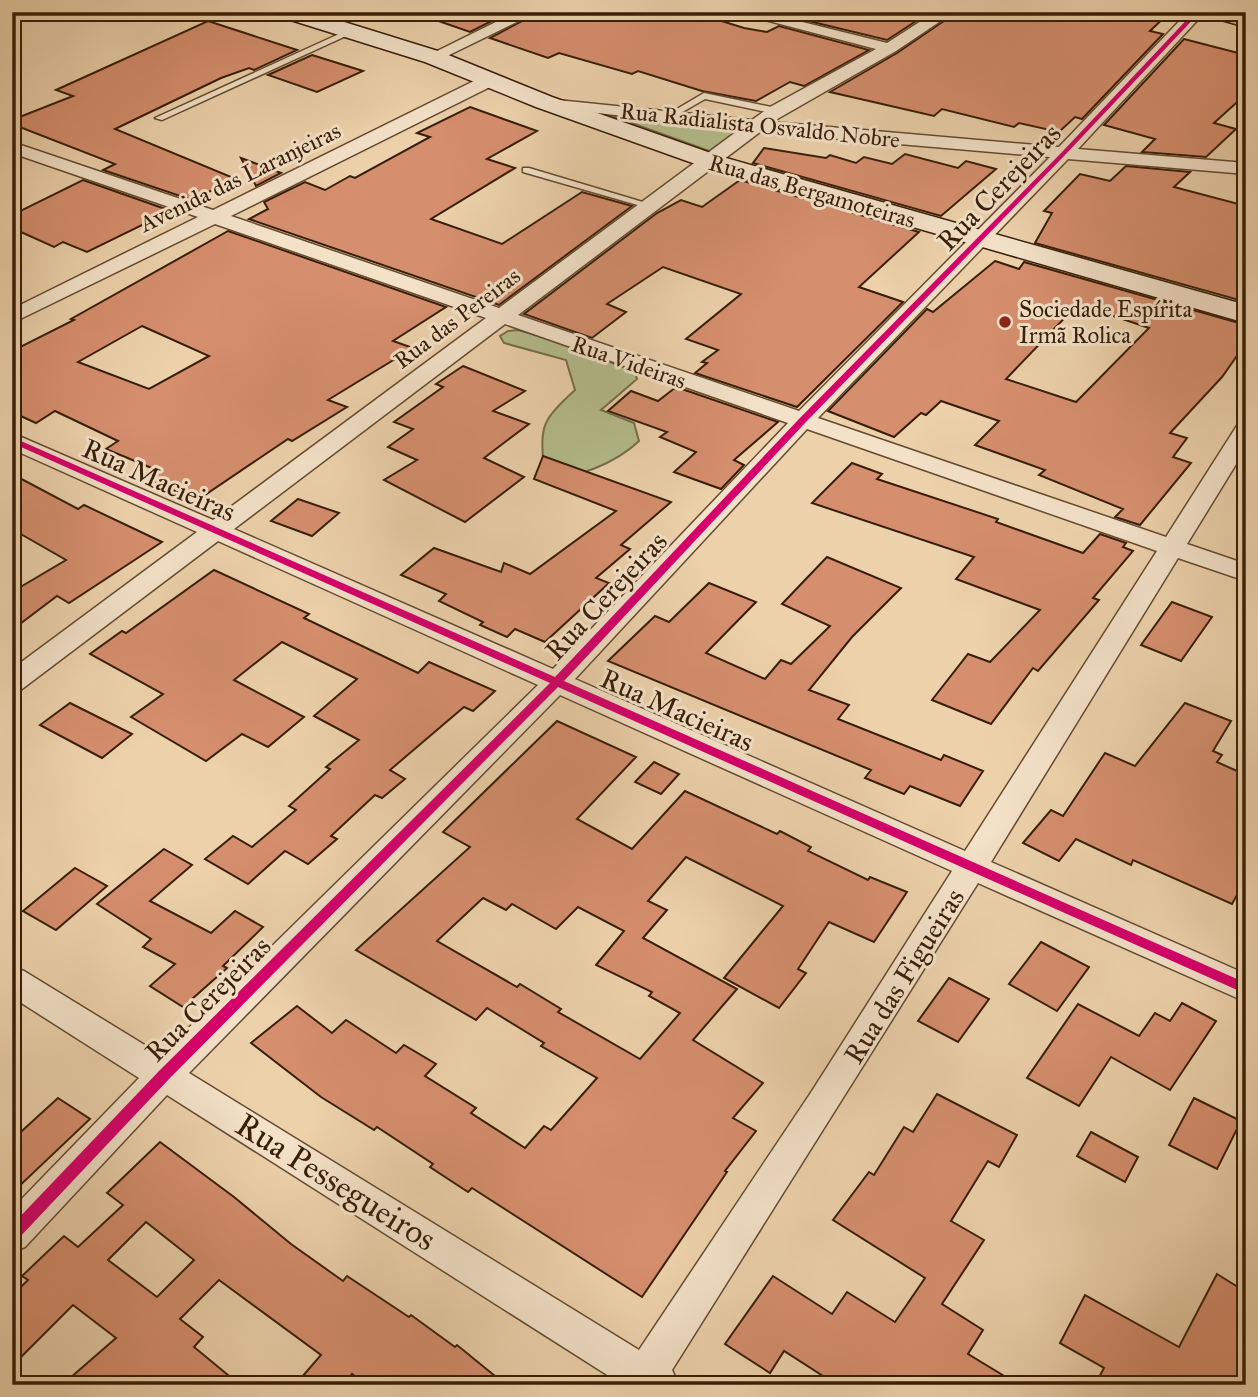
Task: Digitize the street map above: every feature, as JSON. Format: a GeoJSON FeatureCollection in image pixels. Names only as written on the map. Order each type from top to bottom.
{"type":"FeatureCollection","features":[{"type":"Feature","properties":{"kind":"highway"},"geometry":{"type":"LineString","coordinates":[[1219,12],[1246,21]]}},
{"type":"Feature","properties":{"kind":"street","name":"Rua Radialista Osvaldo Nobre"},"geometry":{"type":"LineString","coordinates":[[289,12],[433,58],[544,102],[756,127],[1246,169]]}},
{"type":"Feature","properties":{"kind":"street"},"geometry":{"type":"LineString","coordinates":[[433,58],[530,12]]}},
{"type":"Feature","properties":{"kind":"street"},"geometry":{"type":"LineString","coordinates":[[742,12],[890,48]]}},
{"type":"Feature","properties":{"kind":"street","name":"Rua das Pereiras"},"geometry":{"type":"LineString","coordinates":[[12,683],[776,111],[890,48],[946,12]]}},
{"type":"Feature","properties":{"kind":"street","name":"Rua Cerejeiras"},"geometry":{"type":"LineString","coordinates":[[12,1235],[164,1075],[557,682],[802,421],[1064,153],[1196,12]]}},
{"type":"Feature","properties":{"kind":"street","name":"Avenida das Laranjeiras"},"geometry":{"type":"LineString","coordinates":[[12,317],[490,80]]}},
{"type":"Feature","properties":{"kind":"street","name":"Rua das Bergamoteiras"},"geometry":{"type":"LineString","coordinates":[[544,102],[710,161],[1246,314]]}},
{"type":"Feature","properties":{"kind":"street","name":"Rua Videiras"},"geometry":{"type":"LineString","coordinates":[[12,147],[1246,573]]}},
{"type":"Feature","properties":{"kind":"street","name":"Rua das Figueiras"},"geometry":{"type":"LineString","coordinates":[[652,1380],[1246,429]]}},
{"type":"Feature","properties":{"kind":"street","name":"Rua Macieiras"},"geometry":{"type":"LineString","coordinates":[[12,440],[1246,989]]}},
{"type":"Feature","properties":{"kind":"street","name":"Rua Pessegueiros"},"geometry":{"type":"LineString","coordinates":[[12,980],[652,1380]]}},
{"type":"Feature","properties":{"kind":"lane"},"geometry":{"type":"LineString","coordinates":[[159,118],[353,31]]}},
{"type":"Feature","properties":{"kind":"lane"},"geometry":{"type":"LineString","coordinates":[[669,116],[704,96],[776,111]]}},
{"type":"Feature","properties":{"kind":"lane"},"geometry":{"type":"LineString","coordinates":[[526,170],[651,206]]}},
{"type":"Feature","properties":{"kind":"green space"},"geometry":{"type":"Polygon","coordinates":[[[601,112],[739,132],[712,152],[601,112]]]}},
{"type":"Feature","properties":{"kind":"green space"},"geometry":{"type":"Polygon","coordinates":[[[518,330],[558,341],[635,372],[637,379],[601,410],[634,423],[639,441],[607,463],[582,473],[544,476],[544,427],[554,411],[575,390],[566,360],[504,343],[500,336],[508,331],[518,330]]]}},
{"type":"Feature","properties":{"kind":"building"},"geometry":{"type":"Polygon","coordinates":[[[428,12],[510,12],[470,32],[427,17],[428,12]]]}},
{"type":"Feature","properties":{"kind":"building"},"geometry":{"type":"Polygon","coordinates":[[[539,12],[693,12],[744,28],[767,32],[779,26],[869,50],[804,86],[790,82],[756,101],[702,91],[638,71],[632,74],[559,53],[548,58],[490,38],[539,12]]]}},
{"type":"Feature","properties":{"kind":"building"},"geometry":{"type":"Polygon","coordinates":[[[806,12],[930,12],[887,40],[796,18],[806,12]]]}},
{"type":"Feature","properties":{"kind":"building"},"geometry":{"type":"Polygon","coordinates":[[[957,12],[1027,12],[1067,20],[1079,12],[1170,12],[1150,31],[1163,34],[1082,119],[1075,117],[1059,132],[1019,123],[1014,127],[942,109],[934,116],[830,92],[897,53],[957,12]]]}},
{"type":"Feature","properties":{"kind":"building"},"geometry":{"type":"Polygon","coordinates":[[[208,21],[297,50],[254,70],[249,68],[221,78],[115,129],[236,179],[192,200],[103,170],[115,164],[12,124],[12,120],[73,96],[56,90],[208,21]]]}},
{"type":"Feature","properties":{"kind":"building"},"geometry":{"type":"Polygon","coordinates":[[[1184,39],[1246,55],[1246,94],[1214,123],[1236,129],[1206,157],[1142,152],[1155,139],[1104,125],[1184,39]]]}},
{"type":"Feature","properties":{"kind":"building"},"geometry":{"type":"Polygon","coordinates":[[[312,55],[363,71],[317,92],[268,75],[312,55]]]}},
{"type":"Feature","properties":{"kind":"building"},"geometry":{"type":"Polygon","coordinates":[[[470,107],[537,131],[487,159],[515,168],[431,219],[502,244],[582,192],[632,206],[499,305],[249,219],[268,209],[264,202],[305,182],[325,190],[350,176],[355,178],[430,137],[417,133],[470,107]]]}},
{"type":"Feature","properties":{"kind":"building"},"geometry":{"type":"Polygon","coordinates":[[[764,148],[826,158],[830,155],[856,163],[864,157],[892,164],[905,154],[958,168],[966,161],[996,169],[941,216],[753,163],[764,148]]]}},
{"type":"Feature","properties":{"kind":"building"},"geometry":{"type":"Polygon","coordinates":[[[241,158],[281,173],[256,186],[241,158]]]}},
{"type":"Feature","properties":{"kind":"building"},"geometry":{"type":"Polygon","coordinates":[[[1126,166],[1190,172],[1174,187],[1246,206],[1246,302],[1035,243],[1052,213],[1044,211],[1080,174],[1110,181],[1126,166]]]}},
{"type":"Feature","properties":{"kind":"building"},"geometry":{"type":"Polygon","coordinates":[[[83,180],[171,211],[87,252],[63,242],[54,247],[12,228],[12,215],[83,180]]]}},
{"type":"Feature","properties":{"kind":"building"},"geometry":{"type":"Polygon","coordinates":[[[740,180],[919,232],[859,287],[903,302],[797,407],[695,373],[707,363],[702,362],[718,350],[686,339],[741,294],[663,267],[607,304],[626,312],[592,338],[524,314],[657,213],[681,200],[702,207],[740,180]]]}},
{"type":"Feature","properties":{"kind":"building"},"geometry":{"type":"Polygon","coordinates":[[[228,231],[446,307],[393,341],[413,348],[328,400],[347,407],[292,441],[288,439],[196,501],[143,476],[154,469],[106,449],[118,441],[55,411],[36,423],[12,412],[12,351],[74,320],[71,319],[228,231]],[[142,326],[78,362],[149,389],[209,356],[142,326]]]}},
{"type":"Feature","properties":{"kind":"building"},"geometry":{"type":"Polygon","coordinates":[[[995,261],[1019,269],[1024,262],[1246,325],[1246,343],[1222,377],[1170,433],[1187,438],[1173,457],[1191,463],[1140,525],[1115,517],[1123,509],[1039,475],[1045,470],[975,445],[999,421],[941,401],[926,415],[921,413],[894,437],[828,411],[927,309],[933,312],[995,261]],[[1078,304],[1006,379],[1076,402],[1149,328],[1078,304]]]}},
{"type":"Feature","properties":{"kind":"building"},"geometry":{"type":"Polygon","coordinates":[[[463,366],[525,391],[493,411],[529,424],[484,458],[524,477],[465,522],[384,480],[417,460],[388,447],[413,429],[394,422],[443,387],[436,384],[463,366]]]}},
{"type":"Feature","properties":{"kind":"building"},"geometry":{"type":"Polygon","coordinates":[[[676,387],[778,422],[734,460],[744,465],[721,489],[674,472],[696,452],[660,437],[667,432],[608,411],[631,391],[658,401],[676,387]]]}},
{"type":"Feature","properties":{"kind":"building"},"geometry":{"type":"Polygon","coordinates":[[[543,456],[671,502],[621,545],[630,549],[596,578],[609,583],[545,642],[515,629],[507,637],[480,625],[483,622],[439,601],[446,594],[401,575],[434,548],[501,572],[504,563],[530,574],[616,511],[534,479],[543,456]]]}},
{"type":"Feature","properties":{"kind":"building"},"geometry":{"type":"Polygon","coordinates":[[[852,463],[882,474],[877,479],[998,519],[996,522],[1083,553],[1100,534],[1126,543],[1123,547],[1133,551],[1093,598],[1099,600],[1038,671],[1033,668],[991,724],[932,700],[968,654],[990,662],[1040,610],[956,579],[974,557],[812,503],[852,463]]]}},
{"type":"Feature","properties":{"kind":"building"},"geometry":{"type":"Polygon","coordinates":[[[12,474],[78,509],[84,505],[162,542],[69,603],[57,596],[12,630],[12,592],[66,560],[12,529],[12,474]]]}},
{"type":"Feature","properties":{"kind":"building"},"geometry":{"type":"Polygon","coordinates":[[[298,499],[339,513],[312,536],[271,521],[298,499]]]}},
{"type":"Feature","properties":{"kind":"building"},"geometry":{"type":"Polygon","coordinates":[[[827,557],[901,588],[852,637],[809,690],[849,705],[838,719],[941,760],[944,755],[983,771],[960,806],[910,786],[904,794],[865,778],[871,770],[608,661],[655,616],[669,622],[709,583],[756,602],[706,653],[765,679],[781,660],[791,664],[830,626],[782,604],[827,557]]]}},
{"type":"Feature","properties":{"kind":"building"},"geometry":{"type":"Polygon","coordinates":[[[214,570],[309,614],[304,618],[418,673],[429,662],[495,691],[473,711],[464,707],[390,770],[405,779],[382,798],[375,795],[331,836],[337,839],[308,864],[285,851],[248,884],[205,859],[233,836],[252,847],[296,810],[289,806],[330,769],[326,767],[359,740],[314,716],[357,679],[282,642],[234,680],[304,717],[268,747],[242,734],[206,761],[131,717],[163,694],[90,654],[122,631],[126,633],[214,570]]]}},
{"type":"Feature","properties":{"kind":"building"},"geometry":{"type":"Polygon","coordinates":[[[1172,602],[1212,617],[1181,661],[1141,645],[1172,602]]]}},
{"type":"Feature","properties":{"kind":"building"},"geometry":{"type":"Polygon","coordinates":[[[70,703],[132,734],[102,758],[40,725],[70,703]]]}},
{"type":"Feature","properties":{"kind":"building"},"geometry":{"type":"Polygon","coordinates":[[[1185,703],[1231,721],[1213,751],[1222,755],[1217,762],[1246,775],[1246,879],[1232,904],[1133,860],[1131,865],[1076,839],[1059,861],[1023,843],[1051,810],[1063,816],[1105,753],[1135,766],[1185,703]]]}},
{"type":"Feature","properties":{"kind":"building"},"geometry":{"type":"Polygon","coordinates":[[[557,721],[636,757],[577,819],[632,849],[685,791],[777,834],[780,831],[811,847],[808,851],[868,880],[870,877],[907,892],[874,942],[829,922],[798,969],[806,973],[779,1008],[724,978],[783,906],[686,857],[648,901],[667,910],[643,938],[737,989],[693,1040],[763,1083],[733,1118],[756,1131],[725,1171],[727,1172],[642,1297],[472,1188],[468,1192],[430,1167],[433,1164],[377,1127],[374,1130],[321,1097],[251,1043],[297,1006],[332,1033],[346,1020],[396,1053],[404,1045],[436,1064],[425,1076],[476,1108],[471,1113],[525,1148],[544,1126],[551,1130],[597,1078],[541,1046],[544,1043],[487,1008],[476,1020],[356,950],[470,847],[443,832],[557,721]],[[483,898],[437,941],[517,987],[520,984],[561,1009],[558,1012],[640,1059],[680,1013],[649,996],[652,992],[596,965],[624,931],[578,907],[556,929],[512,904],[506,910],[483,898]]]}},
{"type":"Feature","properties":{"kind":"building"},"geometry":{"type":"Polygon","coordinates":[[[654,762],[679,774],[661,794],[635,782],[654,762]]]}},
{"type":"Feature","properties":{"kind":"building"},"geometry":{"type":"Polygon","coordinates":[[[164,849],[192,865],[150,901],[211,933],[235,911],[263,927],[223,966],[227,968],[183,1007],[150,986],[175,964],[143,947],[151,939],[97,904],[164,849]]]}},
{"type":"Feature","properties":{"kind":"building"},"geometry":{"type":"Polygon","coordinates":[[[75,868],[107,886],[56,930],[23,911],[75,868]]]}},
{"type":"Feature","properties":{"kind":"building"},"geometry":{"type":"Polygon","coordinates":[[[1041,942],[1089,967],[1057,1011],[1009,984],[1041,942]]]}},
{"type":"Feature","properties":{"kind":"building"},"geometry":{"type":"Polygon","coordinates":[[[949,978],[989,999],[958,1042],[918,1021],[949,978]]]}},
{"type":"Feature","properties":{"kind":"building"},"geometry":{"type":"Polygon","coordinates":[[[1182,1003],[1216,1021],[1170,1090],[1111,1057],[1079,1106],[1027,1078],[1078,1004],[1139,1036],[1155,1013],[1170,1021],[1182,1003]]]}},
{"type":"Feature","properties":{"kind":"building"},"geometry":{"type":"Polygon","coordinates":[[[937,1094],[1017,1135],[999,1167],[988,1161],[951,1221],[984,1240],[942,1304],[983,1330],[968,1354],[1019,1385],[837,1385],[784,1351],[770,1373],[725,1344],[773,1276],[832,1314],[847,1292],[895,1322],[925,1278],[833,1220],[869,1172],[874,1175],[904,1127],[913,1132],[937,1094]]]}},
{"type":"Feature","properties":{"kind":"building"},"geometry":{"type":"Polygon","coordinates":[[[58,1098],[90,1119],[12,1193],[12,1140],[58,1098]]]}},
{"type":"Feature","properties":{"kind":"building"},"geometry":{"type":"Polygon","coordinates":[[[1194,1098],[1241,1121],[1217,1169],[1169,1145],[1194,1098]]]}},
{"type":"Feature","properties":{"kind":"building"},"geometry":{"type":"Polygon","coordinates":[[[1091,1132],[1138,1157],[1125,1182],[1077,1156],[1091,1132]]]}},
{"type":"Feature","properties":{"kind":"building"},"geometry":{"type":"Polygon","coordinates":[[[160,1142],[343,1281],[347,1276],[409,1317],[411,1315],[455,1347],[457,1345],[506,1385],[366,1385],[352,1374],[343,1385],[295,1385],[321,1355],[219,1280],[180,1319],[203,1337],[194,1347],[240,1385],[62,1385],[116,1338],[73,1305],[12,1366],[12,1296],[28,1280],[22,1276],[64,1236],[78,1247],[123,1205],[107,1193],[160,1142]],[[146,1222],[108,1260],[157,1297],[194,1260],[146,1222]]]}},
{"type":"Feature","properties":{"kind":"building"},"geometry":{"type":"Polygon","coordinates":[[[1217,1274],[1246,1292],[1246,1368],[1238,1385],[1095,1385],[1104,1368],[1060,1343],[1085,1295],[1179,1347],[1217,1274]]]}},
{"type":"Feature","properties":{"kind":"cycle path"},"geometry":{"type":"LineString","coordinates":[[12,1235],[164,1075],[557,682],[802,421],[1064,153],[1197,12]]}},
{"type":"Feature","properties":{"kind":"cycle path"},"geometry":{"type":"LineString","coordinates":[[12,440],[1246,989]]}},
{"type":"Feature","properties":{"kind":"place","name":"Sociedade Espírita Irmã Rolica"},"geometry":{"type":"Point","coordinates":[1005,322]}}]}
